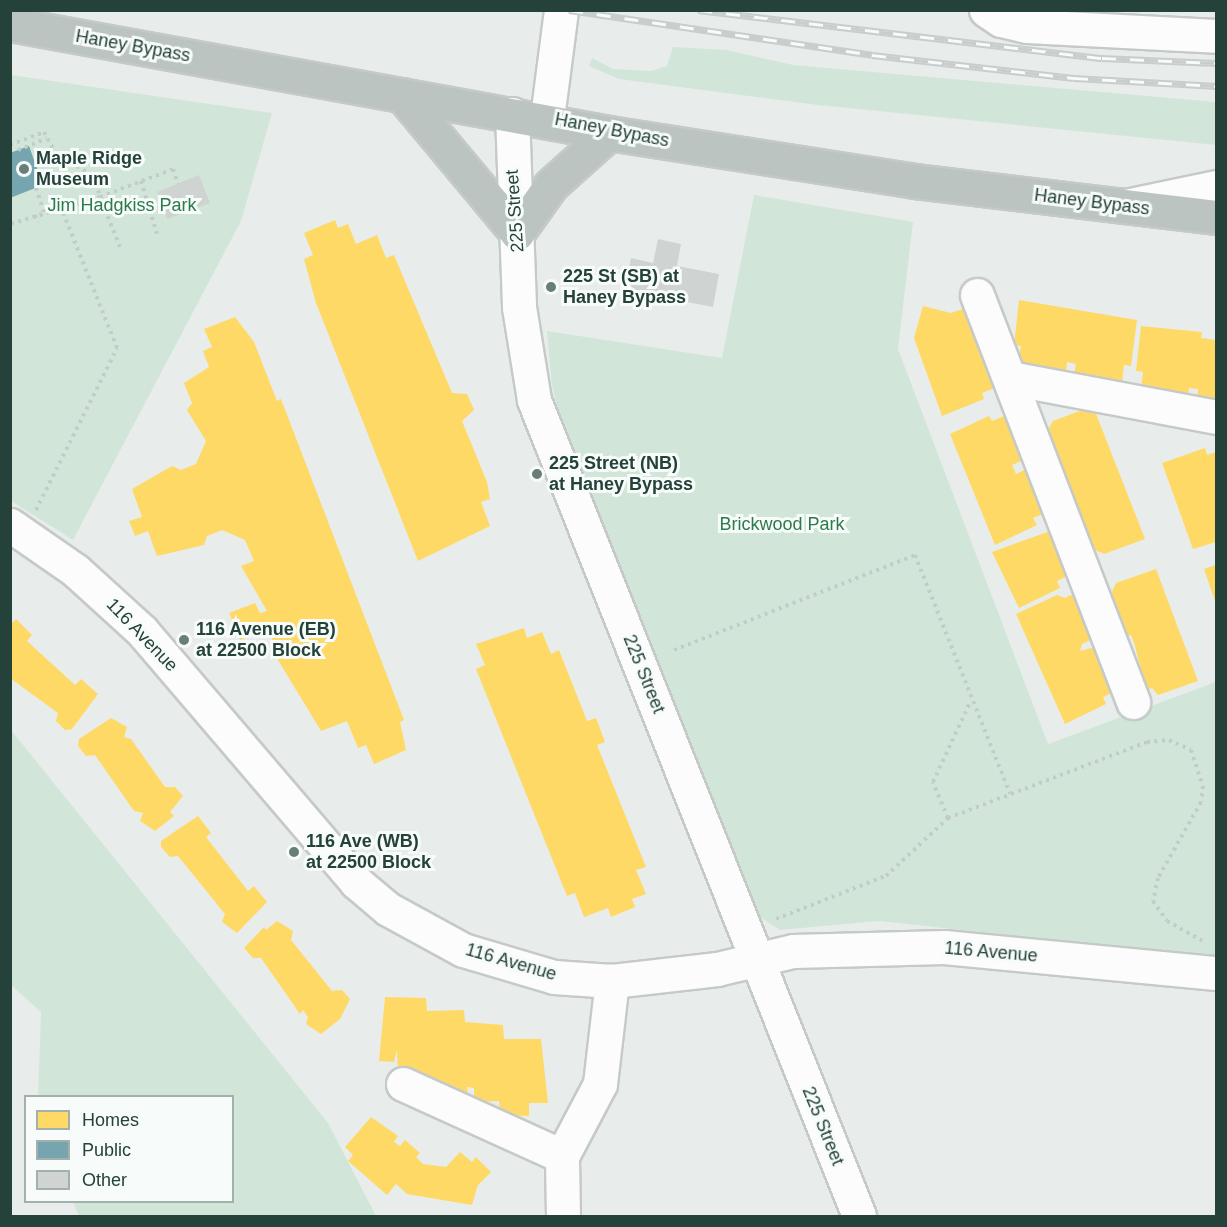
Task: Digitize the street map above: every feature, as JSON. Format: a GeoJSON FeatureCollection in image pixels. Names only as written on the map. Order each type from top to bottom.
{"type":"FeatureCollection","features":[{"type":"Feature","properties":{"kind":"highway","name":"Haney Bypass"},"geometry":{"type":"LineString","coordinates":[[10,24],[402,95],[547,118],[609,133],[915,182],[1216,217]]}},
{"type":"Feature","properties":{"kind":"highway"},"geometry":{"type":"LineString","coordinates":[[402,95],[517,233],[551,185],[609,133]]}},
{"type":"Feature","properties":{"kind":"street"},"geometry":{"type":"LineString","coordinates":[[547,118],[561,10]]}},
{"type":"Feature","properties":{"kind":"street"},"geometry":{"type":"LineString","coordinates":[[986,10],[1028,26],[1216,36]]}},
{"type":"Feature","properties":{"kind":"street","name":"225 Street"},"geometry":{"type":"LineString","coordinates":[[512,114],[519,307],[534,400],[859,1216]]}},
{"type":"Feature","properties":{"kind":"street"},"geometry":{"type":"LineString","coordinates":[[1128,205],[1216,187]]}},
{"type":"Feature","properties":{"kind":"street"},"geometry":{"type":"LineString","coordinates":[[977,295],[1133,702]]}},
{"type":"Feature","properties":{"kind":"street"},"geometry":{"type":"LineString","coordinates":[[1010,378],[1216,417]]}},
{"type":"Feature","properties":{"kind":"street","name":"116 Avenue"},"geometry":{"type":"LineString","coordinates":[[23,518],[75,570],[142,631],[327,851],[388,909],[463,950],[510,966],[612,981],[758,960],[793,951],[944,947],[1213,960]]}},
{"type":"Feature","properties":{"kind":"street"},"geometry":{"type":"LineString","coordinates":[[563,1216],[562,1156],[600,1084],[612,981]]}},
{"type":"Feature","properties":{"kind":"street"},"geometry":{"type":"LineString","coordinates":[[403,1084],[562,1156]]}},
{"type":"Feature","properties":{"kind":"path"},"geometry":{"type":"LineString","coordinates":[[10,145],[44,132],[57,155],[94,176],[120,247]]}},
{"type":"Feature","properties":{"kind":"path"},"geometry":{"type":"LineString","coordinates":[[18,150],[47,138]]}},
{"type":"Feature","properties":{"kind":"path"},"geometry":{"type":"LineString","coordinates":[[10,224],[60,205],[100,197],[172,169],[178,184]]}},
{"type":"Feature","properties":{"kind":"path"},"geometry":{"type":"LineString","coordinates":[[141,181],[157,234]]}},
{"type":"Feature","properties":{"kind":"path"},"geometry":{"type":"LineString","coordinates":[[36,188],[44,212]]}},
{"type":"Feature","properties":{"kind":"path"},"geometry":{"type":"LineString","coordinates":[[23,518],[117,348],[60,205]]}},
{"type":"Feature","properties":{"kind":"path"},"geometry":{"type":"LineString","coordinates":[[35,214],[38,222]]}},
{"type":"Feature","properties":{"kind":"path"},"geometry":{"type":"LineString","coordinates":[[674,650],[915,555],[1010,794]]}},
{"type":"Feature","properties":{"kind":"path"},"geometry":{"type":"LineString","coordinates":[[948,818],[933,782],[971,699]]}},
{"type":"Feature","properties":{"kind":"path"},"geometry":{"type":"LineString","coordinates":[[776,919],[886,876],[948,818],[1147,742],[1180,741],[1202,772],[1201,802],[1158,878],[1153,902],[1167,921],[1213,960]]}},
{"type":"Feature","properties":{"kind":"green space"},"geometry":{"type":"Polygon","coordinates":[[[673,47],[726,50],[793,65],[1216,102],[1216,145],[818,105],[619,79],[589,66],[592,58],[613,69],[651,71],[667,66],[673,47]]]}},
{"type":"Feature","properties":{"kind":"green space","name":"Jim Hadgkiss Park"},"geometry":{"type":"Polygon","coordinates":[[[11,75],[272,113],[241,221],[73,540],[11,501],[11,75]]]}},
{"type":"Feature","properties":{"kind":"green space","name":"Brickwood Park"},"geometry":{"type":"Polygon","coordinates":[[[754,195],[913,222],[898,349],[1048,744],[1216,682],[1215,958],[879,921],[780,930],[755,914],[567,445],[552,386],[547,331],[722,358],[754,195]]]}},
{"type":"Feature","properties":{"kind":"green space"},"geometry":{"type":"Polygon","coordinates":[[[11,730],[328,1123],[376,1216],[79,1216],[73,1203],[234,1203],[234,1095],[38,1095],[41,1012],[11,985],[11,730]]]}},
{"type":"Feature","properties":{"kind":"building: Homes"},"geometry":{"type":"Polygon","coordinates":[[[335,220],[338,228],[348,224],[356,244],[377,235],[386,258],[394,255],[452,393],[467,394],[474,410],[462,421],[487,482],[490,499],[481,502],[490,526],[418,561],[316,303],[304,259],[313,255],[304,233],[335,220]]]}},
{"type":"Feature","properties":{"kind":"building: Homes"},"geometry":{"type":"Polygon","coordinates":[[[1019,300],[1137,320],[1131,366],[1124,365],[1122,382],[1074,374],[1076,364],[1067,362],[1066,371],[1018,363],[1021,346],[1014,345],[1019,300]]]}},
{"type":"Feature","properties":{"kind":"building: Homes"},"geometry":{"type":"Polygon","coordinates":[[[923,306],[951,313],[968,307],[997,387],[982,393],[984,399],[942,416],[914,338],[923,306]]]}},
{"type":"Feature","properties":{"kind":"building: Homes"},"geometry":{"type":"Polygon","coordinates":[[[235,317],[254,342],[277,401],[281,399],[404,720],[400,722],[406,750],[374,764],[366,745],[358,748],[347,721],[321,731],[278,660],[269,629],[240,640],[229,613],[255,603],[260,613],[267,611],[241,566],[254,561],[245,540],[222,530],[207,536],[204,545],[157,556],[148,531],[135,536],[129,521],[142,517],[132,489],[172,466],[181,470],[196,464],[206,441],[187,410],[192,403],[184,383],[209,367],[203,351],[212,347],[204,329],[235,317]]]}},
{"type":"Feature","properties":{"kind":"building: Homes"},"geometry":{"type":"Polygon","coordinates":[[[1141,326],[1202,332],[1201,338],[1216,340],[1216,401],[1197,399],[1198,389],[1189,388],[1188,396],[1141,388],[1143,372],[1136,371],[1141,326]]]}},
{"type":"Feature","properties":{"kind":"building: Homes"},"geometry":{"type":"Polygon","coordinates":[[[1093,406],[1145,539],[1104,554],[1093,549],[1047,431],[1053,421],[1093,406]]]}},
{"type":"Feature","properties":{"kind":"building: Homes"},"geometry":{"type":"Polygon","coordinates":[[[1009,414],[1027,458],[1012,465],[1016,474],[1030,467],[1048,512],[1033,518],[1037,525],[995,545],[950,434],[989,416],[992,421],[1009,414]]]}},
{"type":"Feature","properties":{"kind":"building: Homes"},"geometry":{"type":"Polygon","coordinates":[[[1205,448],[1207,455],[1216,452],[1216,542],[1193,549],[1162,463],[1205,448]]]}},
{"type":"Feature","properties":{"kind":"building: Homes"},"geometry":{"type":"Polygon","coordinates":[[[1053,530],[1072,574],[1057,581],[1060,588],[1019,608],[992,552],[1053,530]]]}},
{"type":"Feature","properties":{"kind":"building: Homes"},"geometry":{"type":"Polygon","coordinates":[[[1216,565],[1216,604],[1204,569],[1216,565]]]}},
{"type":"Feature","properties":{"kind":"building: Homes"},"geometry":{"type":"Polygon","coordinates":[[[1156,569],[1198,681],[1158,695],[1152,688],[1146,690],[1131,635],[1126,637],[1111,594],[1116,583],[1156,569]]]}},
{"type":"Feature","properties":{"kind":"building: Homes"},"geometry":{"type":"Polygon","coordinates":[[[1078,592],[1097,637],[1082,644],[1080,651],[1099,646],[1118,690],[1103,697],[1106,704],[1065,724],[1016,614],[1057,595],[1065,598],[1078,592]]]}},
{"type":"Feature","properties":{"kind":"building: Homes"},"geometry":{"type":"Polygon","coordinates":[[[16,619],[32,635],[27,641],[75,685],[81,679],[98,694],[72,729],[65,730],[56,721],[58,713],[10,678],[10,625],[16,619]]]}},
{"type":"Feature","properties":{"kind":"building: Homes"},"geometry":{"type":"Polygon","coordinates":[[[524,628],[527,638],[542,632],[551,654],[559,650],[587,721],[596,718],[605,742],[597,745],[646,867],[636,870],[646,894],[632,899],[635,907],[611,917],[608,908],[584,917],[575,893],[567,896],[476,669],[485,665],[476,644],[524,628]]]}},
{"type":"Feature","properties":{"kind":"building: Homes"},"geometry":{"type":"Polygon","coordinates":[[[111,718],[127,727],[124,737],[131,739],[165,787],[175,787],[183,796],[170,812],[174,816],[155,831],[140,821],[143,813],[134,811],[95,755],[86,756],[78,746],[79,739],[111,718]]]}},
{"type":"Feature","properties":{"kind":"building: Homes"},"geometry":{"type":"Polygon","coordinates":[[[198,816],[211,833],[206,837],[248,891],[254,886],[267,902],[237,933],[222,922],[225,914],[178,856],[170,857],[161,847],[161,841],[198,816]]]}},
{"type":"Feature","properties":{"kind":"building: Homes"},"geometry":{"type":"Polygon","coordinates":[[[277,921],[293,931],[291,940],[332,991],[342,990],[350,999],[340,1019],[321,1034],[306,1024],[308,1017],[303,1010],[300,1014],[261,958],[253,958],[244,948],[264,927],[266,930],[277,921]]]}},
{"type":"Feature","properties":{"kind":"building: Homes"},"geometry":{"type":"Polygon","coordinates":[[[385,997],[426,998],[427,1011],[464,1010],[465,1022],[503,1025],[504,1039],[541,1039],[548,1103],[529,1103],[529,1116],[500,1115],[499,1101],[474,1102],[474,1088],[467,1087],[468,1096],[459,1095],[458,1088],[423,1088],[423,1074],[398,1074],[397,1050],[394,1062],[379,1061],[385,997]]]}},
{"type":"Feature","properties":{"kind":"building: Homes"},"geometry":{"type":"Polygon","coordinates":[[[371,1117],[398,1136],[394,1142],[400,1146],[405,1140],[420,1153],[416,1157],[423,1164],[446,1167],[460,1152],[472,1162],[476,1157],[491,1172],[478,1185],[472,1205],[407,1194],[396,1184],[387,1195],[348,1161],[353,1155],[345,1147],[371,1117]]]}},
{"type":"Feature","properties":{"kind":"building: Public","name":"Maple Ridge Museum"},"geometry":{"type":"Polygon","coordinates":[[[29,146],[43,185],[10,198],[10,153],[29,146]]]}},
{"type":"Feature","properties":{"kind":"building: Other"},"geometry":{"type":"Polygon","coordinates":[[[199,175],[210,203],[167,219],[157,192],[199,175]]]}},
{"type":"Feature","properties":{"kind":"building: Other"},"geometry":{"type":"Polygon","coordinates":[[[658,239],[681,244],[677,266],[719,274],[713,307],[625,290],[631,258],[653,263],[658,239]]]}},
{"type":"Feature","properties":{"kind":"railway"},"geometry":{"type":"LineString","coordinates":[[569,10],[872,55],[1074,78],[1216,86]]}},
{"type":"Feature","properties":{"kind":"railway"},"geometry":{"type":"LineString","coordinates":[[698,10],[1102,58],[1216,63]]}},
{"type":"Feature","properties":{"kind":"place","name":"Maple Ridge Museum"},"geometry":{"type":"Point","coordinates":[24,169]}},
{"type":"Feature","properties":{"kind":"place","name":"225 St (SB) at Haney Bypass"},"geometry":{"type":"Point","coordinates":[551,287]}},
{"type":"Feature","properties":{"kind":"place","name":"225 Street (NB) at Haney Bypass"},"geometry":{"type":"Point","coordinates":[537,474]}},
{"type":"Feature","properties":{"kind":"place","name":"116 Avenue (EB) at 22500 Block"},"geometry":{"type":"Point","coordinates":[184,640]}},
{"type":"Feature","properties":{"kind":"place","name":"116 Ave (WB) at 22500 Block"},"geometry":{"type":"Point","coordinates":[294,852]}}]}
